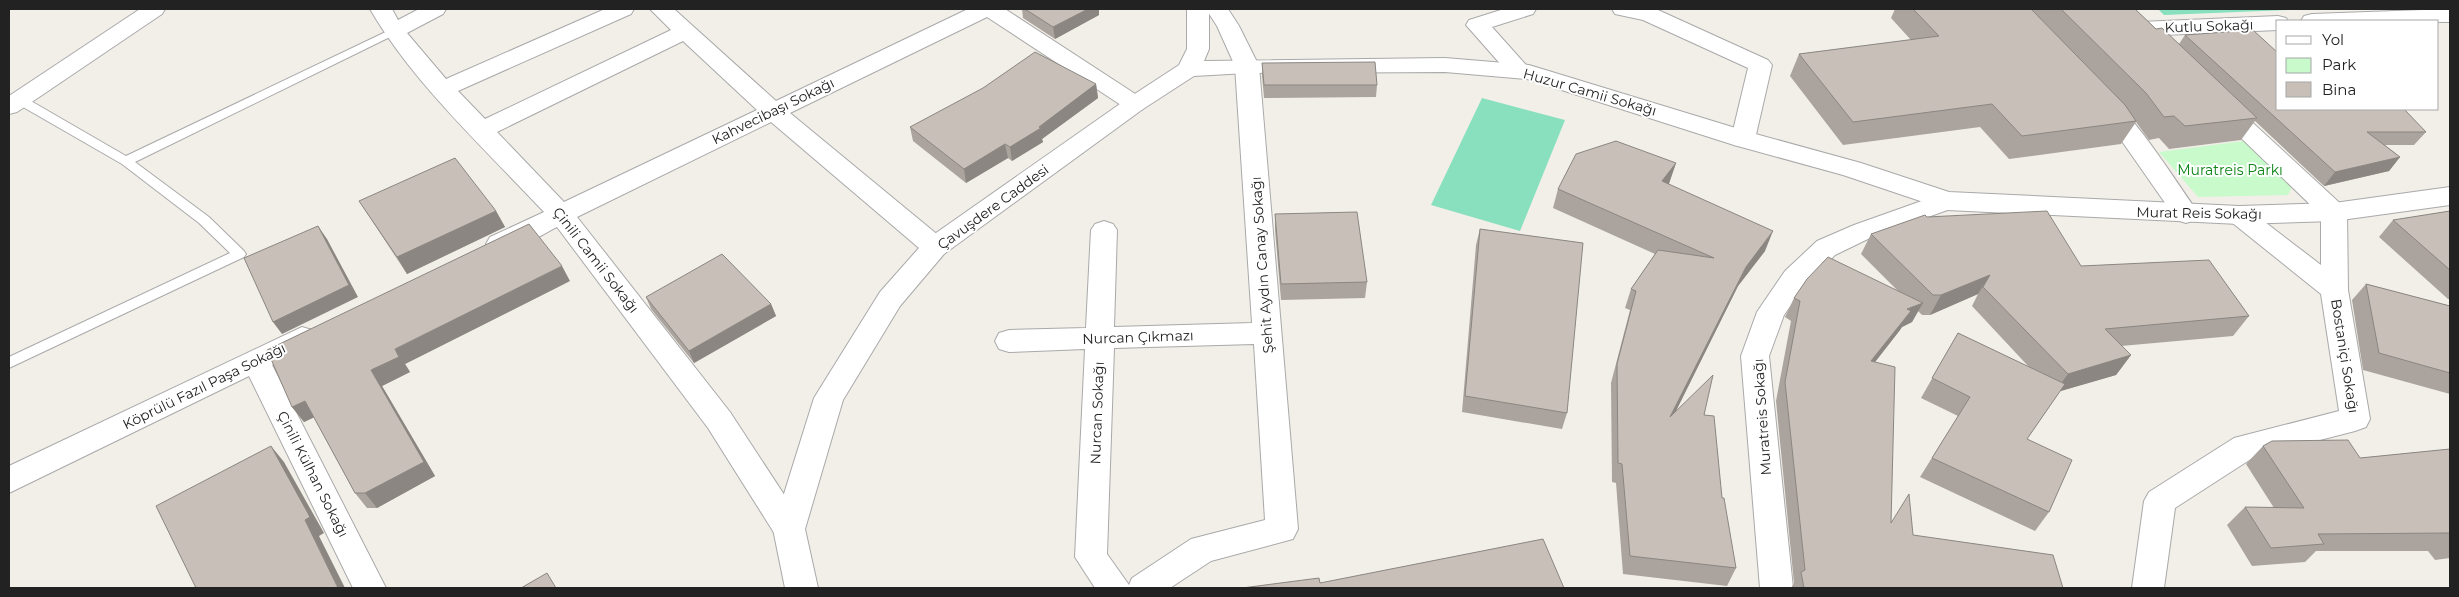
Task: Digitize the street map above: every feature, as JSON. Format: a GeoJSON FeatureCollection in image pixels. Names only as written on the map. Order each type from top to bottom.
{"type":"FeatureCollection","features":[{"type":"Feature","properties":{"kind":"street"},"geometry":{"type":"LineString","coordinates":[[15,103],[154,9]]}},
{"type":"Feature","properties":{"kind":"street"},"geometry":{"type":"LineString","coordinates":[[388,20],[435,9]]}},
{"type":"Feature","properties":{"kind":"street"},"geometry":{"type":"LineString","coordinates":[[443,89],[623,9]]}},
{"type":"Feature","properties":{"kind":"street"},"geometry":{"type":"LineString","coordinates":[[661,9],[773,111],[935,247]]}},
{"type":"Feature","properties":{"kind":"street","name":"Kahvecibaşı Sokağı"},"geometry":{"type":"LineString","coordinates":[[561,214],[985,9]]}},
{"type":"Feature","properties":{"kind":"street"},"geometry":{"type":"LineString","coordinates":[[990,9],[1135,104]]}},
{"type":"Feature","properties":{"kind":"street"},"geometry":{"type":"LineString","coordinates":[[1189,69],[1198,49],[1198,9]]}},
{"type":"Feature","properties":{"kind":"street","name":"Şehit Aydın Canay Sokağı"},"geometry":{"type":"LineString","coordinates":[[1144,588],[1202,549],[1282,529],[1248,66],[1228,26],[1217,9]]}},
{"type":"Feature","properties":{"kind":"street"},"geometry":{"type":"LineString","coordinates":[[1520,71],[1476,24],[1525,9]]}},
{"type":"Feature","properties":{"kind":"street"},"geometry":{"type":"LineString","coordinates":[[1623,9],[1650,15],[1760,65],[1743,138]]}},
{"type":"Feature","properties":{"kind":"street"},"geometry":{"type":"LineString","coordinates":[[2335,20],[2450,15]]}},
{"type":"Feature","properties":{"kind":"street","name":"Çinili Camii Sokağı"},"geometry":{"type":"LineString","coordinates":[[388,20],[421,66],[561,214],[719,420],[790,529]]}},
{"type":"Feature","properties":{"kind":"street","name":"Kutlu Sokağı"},"geometry":{"type":"LineString","coordinates":[[2161,49],[2132,22],[2276,23]]}},
{"type":"Feature","properties":{"kind":"street"},"geometry":{"type":"LineString","coordinates":[[481,130],[686,31]]}},
{"type":"Feature","properties":{"kind":"street","name":"Huzur Camii Sokağı"},"geometry":{"type":"LineString","coordinates":[[1189,69],[1248,66],[1445,65],[1520,71],[1852,170],[1947,201]]}},
{"type":"Feature","properties":{"kind":"street","name":"Çavuşdere Caddesi"},"geometry":{"type":"LineString","coordinates":[[801,588],[790,529],[829,398],[890,299],[935,247],[1135,104],[1189,69]]}},
{"type":"Feature","properties":{"kind":"street"},"geometry":{"type":"LineString","coordinates":[[2087,87],[2121,122],[2186,214]]}},
{"type":"Feature","properties":{"kind":"street"},"geometry":{"type":"LineString","coordinates":[[2204,90],[2334,212]]}},
{"type":"Feature","properties":{"kind":"street","name":"Murat Reis Sokağı"},"geometry":{"type":"LineString","coordinates":[[1947,201],[2186,214],[2239,215],[2334,212],[2450,196]]}},
{"type":"Feature","properties":{"kind":"street","name":"Muratreis Sokağı"},"geometry":{"type":"LineString","coordinates":[[1776,588],[1755,356],[1771,312],[1795,278],[1826,248],[1863,230],[1947,201]]}},
{"type":"Feature","properties":{"kind":"street","name":"Bostaniçi Sokağı"},"geometry":{"type":"LineString","coordinates":[[2148,588],[2160,501],[2244,446],[2355,420],[2334,290],[2334,212]]}},
{"type":"Feature","properties":{"kind":"street"},"geometry":{"type":"LineString","coordinates":[[471,257],[561,214]]}},
{"type":"Feature","properties":{"kind":"street","name":"Bostaniçi Sokağı"},"geometry":{"type":"LineString","coordinates":[[2239,215],[2334,290]]}},
{"type":"Feature","properties":{"kind":"street","name":"Nurcan Sokağı"},"geometry":{"type":"LineString","coordinates":[[1104,230],[1092,557],[1114,588]]}},
{"type":"Feature","properties":{"kind":"street","name":"Köprülü Fazıl Paşa Sokağı"},"geometry":{"type":"LineString","coordinates":[[9,480],[328,326]]}},
{"type":"Feature","properties":{"kind":"street","name":"Nurcan Çıkmazı"},"geometry":{"type":"LineString","coordinates":[[1009,341],[1267,333]]}},
{"type":"Feature","properties":{"kind":"street","name":"Çinili Külhan Sokağı"},"geometry":{"type":"LineString","coordinates":[[256,361],[370,588]]}},
{"type":"Feature","properties":{"kind":"lane"},"geometry":{"type":"LineString","coordinates":[[126,161],[388,20]]}},
{"type":"Feature","properties":{"kind":"lane"},"geometry":{"type":"LineString","coordinates":[[9,363],[239,254],[204,220],[126,161],[15,103]]}},
{"type":"Feature","properties":{"kind":"green space"},"geometry":{"type":"Polygon","coordinates":[[[2158,9],[2314,9],[2164,15],[2158,9]]]}},
{"type":"Feature","properties":{"kind":"green space"},"geometry":{"type":"Polygon","coordinates":[[[1482,98],[1565,120],[1520,231],[1431,205],[1482,98]]]}},
{"type":"Feature","properties":{"kind":"green space","name":"Muratreis Parkı"},"geometry":{"type":"Polygon","coordinates":[[[2244,141],[2292,187],[2288,195],[2198,197],[2159,152],[2244,141]]]}},
{"type":"Feature","properties":{"kind":"building"},"geometry":{"type":"Polygon","coordinates":[[[1025,9],[1088,9],[1053,27],[1025,9]]]}},
{"type":"Feature","properties":{"kind":"building"},"geometry":{"type":"Polygon","coordinates":[[[1913,9],[2031,9],[2125,105],[2136,121],[2022,136],[1992,104],[1853,122],[1799,54],[1939,36],[1913,9]]]}},
{"type":"Feature","properties":{"kind":"building"},"geometry":{"type":"Polygon","coordinates":[[[2061,9],[2135,9],[2156,29],[2162,28],[2257,118],[2185,126],[2174,116],[2164,117],[2146,93],[2061,9]]]}},
{"type":"Feature","properties":{"kind":"building"},"geometry":{"type":"Polygon","coordinates":[[[2253,30],[2276,51],[2276,110],[2405,110],[2426,132],[2367,132],[2400,157],[2335,172],[2185,35],[2253,30]]]}},
{"type":"Feature","properties":{"kind":"building"},"geometry":{"type":"Polygon","coordinates":[[[1035,52],[1096,84],[1039,127],[1041,128],[1010,147],[1005,144],[964,169],[910,127],[983,88],[1035,52]]]}},
{"type":"Feature","properties":{"kind":"building"},"geometry":{"type":"Polygon","coordinates":[[[1375,62],[1377,85],[1264,85],[1262,63],[1375,62]]]}},
{"type":"Feature","properties":{"kind":"building"},"geometry":{"type":"Polygon","coordinates":[[[1616,141],[1676,163],[1662,181],[1773,231],[1746,267],[1670,417],[1713,375],[1704,415],[1714,416],[1722,498],[1724,498],[1736,568],[1630,556],[1622,464],[1618,463],[1617,364],[1636,291],[1631,289],[1658,250],[1714,258],[1558,189],[1576,154],[1616,141]]]}},
{"type":"Feature","properties":{"kind":"building"},"geometry":{"type":"Polygon","coordinates":[[[455,158],[496,211],[397,257],[359,201],[455,158]]]}},
{"type":"Feature","properties":{"kind":"building"},"geometry":{"type":"Polygon","coordinates":[[[2047,211],[2081,266],[2209,260],[2249,316],[2105,329],[2131,355],[2068,374],[1983,287],[1990,275],[1941,295],[1933,295],[1871,234],[1925,215],[1927,217],[2047,211]]]}},
{"type":"Feature","properties":{"kind":"building"},"geometry":{"type":"Polygon","coordinates":[[[2450,211],[2450,270],[2393,220],[2450,211]]]}},
{"type":"Feature","properties":{"kind":"building"},"geometry":{"type":"Polygon","coordinates":[[[1357,212],[1367,282],[1281,284],[1275,214],[1357,212]]]}},
{"type":"Feature","properties":{"kind":"building"},"geometry":{"type":"Polygon","coordinates":[[[529,224],[562,266],[395,349],[399,357],[371,370],[424,462],[365,493],[355,493],[305,401],[292,407],[267,350],[529,224]]]}},
{"type":"Feature","properties":{"kind":"building"},"geometry":{"type":"Polygon","coordinates":[[[318,226],[349,285],[273,322],[244,258],[318,226]]]}},
{"type":"Feature","properties":{"kind":"building"},"geometry":{"type":"Polygon","coordinates":[[[1480,229],[1583,243],[1567,413],[1465,396],[1480,229]]]}},
{"type":"Feature","properties":{"kind":"building"},"geometry":{"type":"Polygon","coordinates":[[[722,254],[771,304],[689,351],[646,297],[722,254]]]}},
{"type":"Feature","properties":{"kind":"building"},"geometry":{"type":"Polygon","coordinates":[[[1828,257],[1923,303],[1907,309],[1911,311],[1871,361],[1895,367],[1891,523],[1909,494],[1913,535],[2053,555],[2063,588],[1804,588],[1801,572],[1805,570],[1785,382],[1800,301],[1794,298],[1807,279],[1828,257]]]}},
{"type":"Feature","properties":{"kind":"building"},"geometry":{"type":"Polygon","coordinates":[[[2366,284],[2450,306],[2450,373],[2379,353],[2366,284]]]}},
{"type":"Feature","properties":{"kind":"building"},"geometry":{"type":"Polygon","coordinates":[[[1958,333],[2065,384],[2027,439],[2072,460],[2049,512],[1932,458],[1970,397],[1932,378],[1958,333]]]}},
{"type":"Feature","properties":{"kind":"building"},"geometry":{"type":"Polygon","coordinates":[[[2348,440],[2360,458],[2450,449],[2450,534],[2318,534],[2324,544],[2271,548],[2245,507],[2304,508],[2263,446],[2272,441],[2348,440]]]}},
{"type":"Feature","properties":{"kind":"building"},"geometry":{"type":"Polygon","coordinates":[[[271,446],[310,517],[305,520],[338,588],[196,588],[156,506],[271,446]]]}},
{"type":"Feature","properties":{"kind":"building"},"geometry":{"type":"Polygon","coordinates":[[[1543,539],[1564,588],[1242,588],[1319,578],[1320,583],[1543,539]]]}},
{"type":"Feature","properties":{"kind":"building"},"geometry":{"type":"Polygon","coordinates":[[[547,573],[556,588],[521,588],[547,573]]]}}]}
